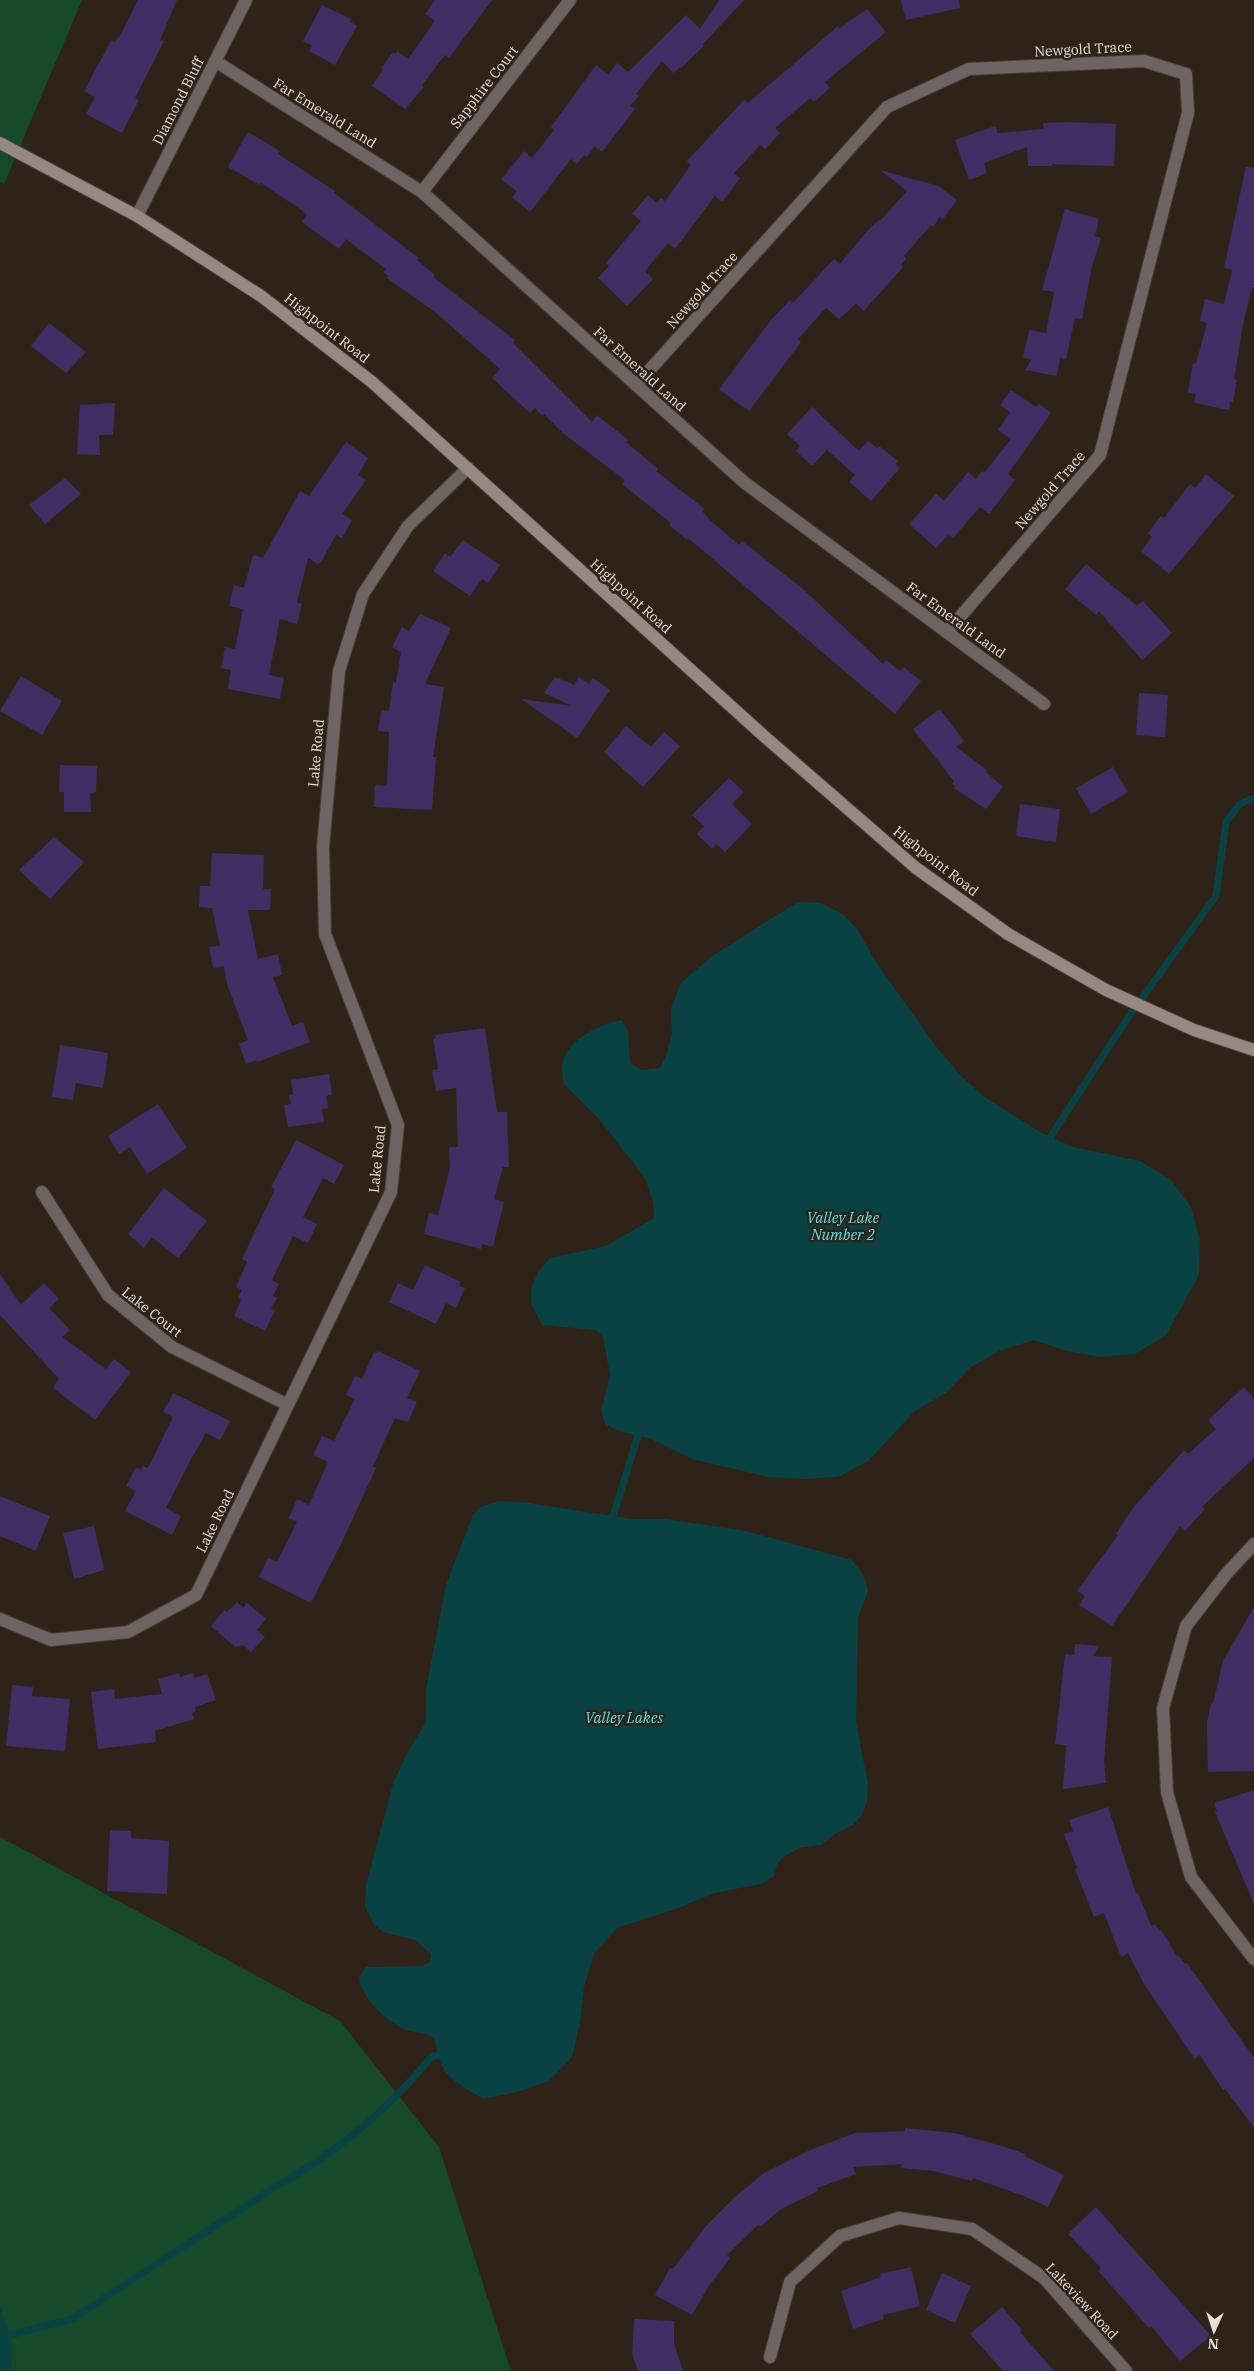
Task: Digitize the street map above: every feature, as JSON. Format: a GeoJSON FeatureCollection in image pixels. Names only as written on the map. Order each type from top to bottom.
{"type":"FeatureCollection","features":[{"type":"Feature","properties":{"kind":"street","name":"Diamond Bluff"},"geometry":{"type":"LineString","coordinates":[[137,216],[246,0]]}},
{"type":"Feature","properties":{"kind":"street","name":"Sapphire Court"},"geometry":{"type":"LineString","coordinates":[[422,192],[570,0]]}},
{"type":"Feature","properties":{"kind":"street","name":"Far Emerald Land"},"geometry":{"type":"LineString","coordinates":[[215,61],[422,192],[745,483],[1044,704]]}},
{"type":"Feature","properties":{"kind":"street","name":"Newgold Trace"},"geometry":{"type":"LineString","coordinates":[[636,385],[887,107],[969,69],[1144,61],[1186,74],[1188,113],[1100,455],[947,632]]}},
{"type":"Feature","properties":{"kind":"street","name":"Highpoint Road"},"geometry":{"type":"LineString","coordinates":[[0,143],[137,216],[261,296],[372,382],[765,738],[916,868],[1008,934],[1106,990],[1194,1030],[1254,1050]]}},
{"type":"Feature","properties":{"kind":"street","name":"Lake Road"},"geometry":{"type":"LineString","coordinates":[[0,1619],[51,1640],[128,1632],[196,1595],[391,1192],[398,1125],[325,934],[323,847],[339,671],[363,594],[408,526],[468,468]]}},
{"type":"Feature","properties":{"kind":"street","name":"Lake Court"},"geometry":{"type":"LineString","coordinates":[[42,1192],[108,1296],[172,1347],[288,1404]]}},
{"type":"Feature","properties":{"kind":"street"},"geometry":{"type":"LineString","coordinates":[[1254,1544],[1227,1573],[1186,1626],[1163,1708],[1166,1792],[1191,1877],[1254,1960]]}},
{"type":"Feature","properties":{"kind":"street","name":"Lakeview Road"},"geometry":{"type":"LineString","coordinates":[[770,2357],[790,2282],[840,2236],[899,2218],[972,2228],[1044,2278],[1126,2371]]}},
{"type":"Feature","properties":{"kind":"green space"},"geometry":{"type":"Polygon","coordinates":[[[0,0],[82,0],[4,184],[0,182],[0,0]]]}},
{"type":"Feature","properties":{"kind":"green space"},"geometry":{"type":"Polygon","coordinates":[[[0,1837],[340,2021],[439,2147],[511,2371],[0,2371],[0,1837]]]}},
{"type":"Feature","properties":{"kind":"water","name":"Valley Lake Number 2"},"geometry":{"type":"Polygon","coordinates":[[[798,902],[821,903],[844,915],[858,930],[875,961],[935,1045],[959,1074],[983,1096],[1042,1133],[1073,1147],[1140,1161],[1171,1180],[1191,1207],[1200,1241],[1199,1275],[1166,1335],[1135,1354],[1101,1357],[1067,1351],[1034,1340],[999,1351],[971,1367],[946,1393],[915,1411],[868,1461],[838,1477],[804,1479],[768,1477],[692,1459],[651,1439],[619,1431],[605,1424],[601,1411],[610,1375],[603,1337],[595,1330],[542,1325],[531,1303],[531,1289],[538,1272],[550,1258],[606,1246],[654,1218],[653,1202],[645,1178],[600,1120],[563,1083],[562,1066],[570,1048],[594,1029],[622,1020],[628,1031],[630,1063],[642,1070],[660,1068],[666,1056],[672,1035],[671,1008],[681,983],[712,956],[798,902]]]}},
{"type":"Feature","properties":{"kind":"water","name":"Valley Lakes"},"geometry":{"type":"Polygon","coordinates":[[[499,1501],[529,1503],[632,1519],[666,1519],[746,1531],[852,1560],[864,1576],[868,1591],[858,1618],[856,1722],[868,1784],[867,1801],[862,1815],[853,1825],[836,1833],[821,1845],[799,1848],[782,1858],[777,1864],[774,1876],[761,1884],[714,1893],[681,1907],[617,1928],[594,1954],[584,1987],[580,2023],[572,2057],[549,2081],[517,2092],[483,2099],[449,2076],[440,2061],[435,2039],[426,2034],[404,2029],[379,2011],[366,1995],[359,1978],[366,1967],[422,1966],[430,1962],[431,1954],[415,1940],[383,1932],[373,1923],[365,1906],[366,1885],[393,1784],[407,1753],[426,1722],[426,1689],[446,1585],[473,1515],[480,1507],[499,1501]]]}},
{"type":"Feature","properties":{"kind":"water"},"geometry":{"type":"Polygon","coordinates":[[[0,2306],[12,2342],[11,2371],[0,2371],[0,2306]]]}},
{"type":"Feature","properties":{"kind":"building"},"geometry":{"type":"Polygon","coordinates":[[[138,0],[177,0],[160,40],[164,41],[135,98],[139,100],[122,133],[86,114],[95,97],[84,91],[111,41],[115,42],[119,38],[138,0]]]}},
{"type":"Feature","properties":{"kind":"building"},"geometry":{"type":"Polygon","coordinates":[[[435,0],[492,0],[449,58],[445,55],[422,85],[424,87],[405,109],[372,86],[383,70],[381,68],[393,52],[396,54],[397,51],[408,59],[435,21],[425,14],[435,0]]]}},
{"type":"Feature","properties":{"kind":"building"},"geometry":{"type":"Polygon","coordinates":[[[719,0],[744,0],[703,44],[704,46],[681,68],[673,73],[662,61],[636,94],[639,96],[630,106],[635,109],[602,152],[595,146],[587,157],[584,155],[577,164],[571,159],[530,212],[512,197],[517,191],[501,180],[524,151],[532,158],[554,130],[551,127],[596,65],[608,75],[617,63],[628,72],[686,15],[700,29],[719,0]]]}},
{"type":"Feature","properties":{"kind":"building"},"geometry":{"type":"Polygon","coordinates":[[[901,0],[959,0],[960,8],[906,20],[901,0]]]}},
{"type":"Feature","properties":{"kind":"building"},"geometry":{"type":"Polygon","coordinates":[[[322,5],[351,19],[349,21],[357,26],[335,65],[309,51],[312,46],[303,41],[322,5]]]}},
{"type":"Feature","properties":{"kind":"building"},"geometry":{"type":"Polygon","coordinates":[[[867,9],[886,32],[825,82],[830,88],[814,102],[810,98],[775,128],[780,133],[765,149],[760,145],[734,173],[740,178],[722,202],[715,196],[675,249],[668,243],[645,271],[653,279],[627,306],[598,278],[609,266],[606,263],[641,221],[632,214],[648,195],[657,203],[661,198],[665,201],[691,165],[687,161],[744,100],[748,103],[838,26],[840,28],[867,9]]]}},
{"type":"Feature","properties":{"kind":"building"},"geometry":{"type":"Polygon","coordinates":[[[1043,123],[1116,124],[1114,166],[1052,164],[1052,166],[1028,166],[1027,147],[984,163],[987,173],[969,180],[955,140],[995,126],[998,133],[1044,129],[1043,123]]]}},
{"type":"Feature","properties":{"kind":"building"},"geometry":{"type":"Polygon","coordinates":[[[248,132],[280,151],[278,154],[335,191],[334,193],[419,258],[417,260],[435,275],[433,277],[515,340],[513,343],[592,422],[597,415],[628,440],[626,442],[658,469],[656,471],[705,509],[702,511],[710,520],[739,545],[742,541],[803,589],[883,664],[886,660],[900,671],[904,667],[921,681],[895,714],[688,538],[687,540],[669,525],[671,523],[622,484],[625,480],[564,434],[544,414],[542,416],[535,408],[530,413],[492,378],[500,369],[435,312],[387,278],[388,276],[383,272],[386,269],[346,239],[339,249],[302,222],[307,215],[303,211],[261,183],[260,185],[228,167],[248,132]]]}},
{"type":"Feature","properties":{"kind":"building"},"geometry":{"type":"Polygon","coordinates":[[[1246,167],[1254,168],[1254,287],[1252,287],[1243,324],[1234,379],[1237,380],[1233,402],[1230,402],[1229,410],[1194,403],[1196,394],[1188,393],[1193,363],[1196,364],[1207,323],[1200,321],[1205,299],[1224,304],[1232,270],[1224,268],[1246,167]]]}},
{"type":"Feature","properties":{"kind":"building"},"geometry":{"type":"Polygon","coordinates":[[[880,170],[938,186],[957,200],[943,219],[940,217],[933,227],[931,225],[904,256],[906,259],[901,265],[903,267],[864,311],[856,304],[839,319],[826,308],[798,339],[801,342],[749,411],[719,389],[771,320],[790,300],[793,303],[834,259],[840,264],[868,230],[880,221],[907,191],[880,170]]]}},
{"type":"Feature","properties":{"kind":"building"},"geometry":{"type":"Polygon","coordinates":[[[1065,209],[1099,219],[1095,236],[1101,238],[1091,270],[1082,319],[1075,318],[1066,359],[1060,358],[1057,376],[1025,370],[1032,359],[1023,358],[1029,330],[1046,333],[1054,292],[1042,290],[1065,209]]]}},
{"type":"Feature","properties":{"kind":"building"},"geometry":{"type":"Polygon","coordinates":[[[49,323],[86,352],[66,373],[31,346],[49,323]]]}},
{"type":"Feature","properties":{"kind":"building"},"geometry":{"type":"Polygon","coordinates":[[[1011,390],[1036,407],[1039,404],[1051,413],[1008,474],[1015,480],[989,514],[980,507],[953,538],[948,535],[936,548],[909,524],[936,494],[944,501],[968,472],[976,479],[982,471],[984,473],[1011,439],[998,430],[1010,412],[1000,405],[1011,390]]]}},
{"type":"Feature","properties":{"kind":"building"},"geometry":{"type":"Polygon","coordinates":[[[115,403],[113,435],[99,435],[100,455],[77,454],[80,405],[115,403]]]}},
{"type":"Feature","properties":{"kind":"building"},"geometry":{"type":"Polygon","coordinates":[[[812,407],[859,451],[868,441],[877,448],[879,446],[898,461],[895,464],[900,468],[871,501],[849,482],[855,475],[827,450],[812,466],[796,451],[800,446],[787,434],[812,407]]]}},
{"type":"Feature","properties":{"kind":"building"},"geometry":{"type":"Polygon","coordinates":[[[346,442],[368,458],[358,475],[366,480],[342,514],[352,520],[342,538],[336,535],[318,564],[308,558],[297,602],[302,604],[297,624],[280,619],[269,675],[284,678],[280,699],[228,689],[231,670],[221,668],[225,647],[235,649],[243,609],[229,606],[234,585],[244,588],[253,555],[263,558],[300,491],[309,496],[346,442]]]}},
{"type":"Feature","properties":{"kind":"building"},"geometry":{"type":"Polygon","coordinates":[[[1206,474],[1234,496],[1169,574],[1141,551],[1152,537],[1148,533],[1161,516],[1164,518],[1190,484],[1195,488],[1206,474]]]}},
{"type":"Feature","properties":{"kind":"building"},"geometry":{"type":"Polygon","coordinates":[[[65,478],[81,494],[45,524],[29,505],[65,478]]]}},
{"type":"Feature","properties":{"kind":"building"},"geometry":{"type":"Polygon","coordinates":[[[463,540],[500,565],[488,583],[482,579],[470,596],[433,571],[445,553],[450,557],[463,540]]]}},
{"type":"Feature","properties":{"kind":"building"},"geometry":{"type":"Polygon","coordinates":[[[1086,564],[1137,606],[1143,601],[1172,633],[1142,660],[1099,611],[1096,615],[1065,589],[1086,564]]]}},
{"type":"Feature","properties":{"kind":"building"},"geometry":{"type":"Polygon","coordinates":[[[420,614],[451,628],[425,684],[444,687],[433,757],[436,757],[432,810],[374,807],[375,785],[387,786],[389,732],[378,731],[381,710],[389,711],[393,682],[396,683],[401,652],[392,647],[402,627],[409,631],[420,614]]]}},
{"type":"Feature","properties":{"kind":"building"},"geometry":{"type":"Polygon","coordinates":[[[21,676],[62,701],[42,735],[0,711],[21,676]]]}},
{"type":"Feature","properties":{"kind":"building"},"geometry":{"type":"Polygon","coordinates":[[[555,677],[574,685],[579,677],[589,684],[593,678],[610,690],[577,738],[521,699],[572,706],[544,693],[555,677]]]}},
{"type":"Feature","properties":{"kind":"building"},"geometry":{"type":"Polygon","coordinates":[[[1139,693],[1168,695],[1165,737],[1136,735],[1139,693]]]}},
{"type":"Feature","properties":{"kind":"building"},"geometry":{"type":"Polygon","coordinates":[[[940,709],[964,741],[956,747],[987,770],[986,772],[1003,787],[986,809],[954,788],[955,786],[952,784],[954,781],[913,729],[940,709]]]}},
{"type":"Feature","properties":{"kind":"building"},"geometry":{"type":"Polygon","coordinates":[[[626,726],[651,747],[664,732],[680,746],[643,787],[604,752],[626,726]]]}},
{"type":"Feature","properties":{"kind":"building"},"geometry":{"type":"Polygon","coordinates":[[[60,765],[97,766],[96,792],[90,793],[91,812],[64,812],[64,792],[59,792],[60,765]]]}},
{"type":"Feature","properties":{"kind":"building"},"geometry":{"type":"Polygon","coordinates":[[[1113,767],[1128,792],[1091,814],[1076,788],[1113,767]]]}},
{"type":"Feature","properties":{"kind":"building"},"geometry":{"type":"Polygon","coordinates":[[[729,778],[744,792],[732,804],[752,824],[725,852],[716,844],[712,849],[697,834],[704,826],[692,815],[729,778]]]}},
{"type":"Feature","properties":{"kind":"building"},"geometry":{"type":"Polygon","coordinates":[[[1020,804],[1060,809],[1056,842],[1016,836],[1020,804]]]}},
{"type":"Feature","properties":{"kind":"building"},"geometry":{"type":"Polygon","coordinates":[[[54,837],[84,862],[50,899],[19,870],[54,837]]]}},
{"type":"Feature","properties":{"kind":"building"},"geometry":{"type":"Polygon","coordinates":[[[212,853],[264,855],[263,889],[271,889],[270,910],[248,910],[258,959],[278,954],[282,975],[273,977],[292,1026],[303,1022],[310,1042],[257,1062],[256,1060],[246,1064],[239,1044],[248,1040],[227,984],[224,966],[213,968],[209,947],[220,946],[212,908],[199,907],[200,886],[210,886],[212,853]]]}},
{"type":"Feature","properties":{"kind":"building"},"geometry":{"type":"Polygon","coordinates":[[[485,1028],[497,1112],[507,1112],[509,1167],[503,1167],[494,1199],[504,1202],[493,1247],[482,1244],[481,1249],[424,1234],[429,1213],[438,1215],[450,1167],[449,1147],[458,1147],[456,1088],[436,1091],[432,1070],[438,1069],[433,1039],[436,1038],[435,1035],[485,1028]]]}},
{"type":"Feature","properties":{"kind":"building"},"geometry":{"type":"Polygon","coordinates":[[[60,1045],[108,1053],[103,1088],[76,1083],[73,1100],[52,1097],[60,1045]]]}},
{"type":"Feature","properties":{"kind":"building"},"geometry":{"type":"Polygon","coordinates":[[[329,1074],[332,1095],[326,1096],[328,1108],[322,1109],[324,1122],[288,1127],[284,1105],[291,1104],[289,1095],[293,1094],[291,1080],[329,1074]]]}},
{"type":"Feature","properties":{"kind":"building"},"geometry":{"type":"Polygon","coordinates":[[[158,1104],[187,1148],[147,1174],[130,1147],[119,1154],[108,1136],[158,1104]]]}},
{"type":"Feature","properties":{"kind":"building"},"geometry":{"type":"Polygon","coordinates":[[[296,1140],[344,1165],[334,1184],[323,1178],[303,1217],[317,1224],[308,1243],[293,1236],[272,1280],[279,1284],[273,1296],[277,1298],[271,1309],[275,1311],[265,1331],[234,1316],[241,1300],[238,1298],[242,1290],[236,1287],[247,1262],[242,1259],[275,1189],[271,1187],[296,1140]]]}},
{"type":"Feature","properties":{"kind":"building"},"geometry":{"type":"Polygon","coordinates":[[[164,1188],[207,1221],[178,1258],[152,1237],[144,1248],[128,1234],[164,1188]]]}},
{"type":"Feature","properties":{"kind":"building"},"geometry":{"type":"Polygon","coordinates":[[[425,1265],[461,1282],[459,1286],[465,1288],[456,1308],[446,1303],[436,1324],[389,1302],[398,1283],[413,1290],[425,1265]]]}},
{"type":"Feature","properties":{"kind":"building"},"geometry":{"type":"Polygon","coordinates":[[[0,1274],[21,1305],[44,1283],[59,1299],[49,1308],[70,1330],[62,1337],[106,1369],[114,1359],[131,1372],[95,1420],[53,1388],[59,1379],[0,1315],[0,1274]]]}},
{"type":"Feature","properties":{"kind":"building"},"geometry":{"type":"Polygon","coordinates":[[[378,1351],[420,1371],[407,1398],[417,1402],[408,1422],[395,1418],[373,1466],[376,1468],[311,1603],[259,1577],[268,1558],[277,1562],[297,1522],[289,1518],[297,1499],[309,1505],[328,1462],[313,1455],[322,1436],[334,1441],[355,1399],[346,1395],[355,1376],[362,1379],[374,1352],[377,1353],[378,1351]]]}},
{"type":"Feature","properties":{"kind":"building"},"geometry":{"type":"Polygon","coordinates":[[[1244,1387],[1254,1399],[1254,1458],[1202,1507],[1205,1509],[1185,1531],[1180,1526],[1112,1626],[1079,1605],[1085,1596],[1077,1591],[1118,1535],[1116,1534],[1132,1509],[1184,1450],[1188,1454],[1216,1429],[1208,1420],[1244,1387]]]}},
{"type":"Feature","properties":{"kind":"building"},"geometry":{"type":"Polygon","coordinates":[[[173,1393],[230,1421],[220,1440],[206,1433],[166,1508],[181,1516],[172,1535],[125,1511],[136,1491],[126,1486],[136,1467],[141,1470],[143,1466],[148,1468],[173,1417],[163,1412],[173,1393]]]}},
{"type":"Feature","properties":{"kind":"building"},"geometry":{"type":"Polygon","coordinates":[[[0,1496],[50,1516],[36,1551],[0,1536],[0,1496]]]}},
{"type":"Feature","properties":{"kind":"building"},"geometry":{"type":"Polygon","coordinates":[[[94,1526],[104,1570],[74,1579],[63,1533],[94,1526]]]}},
{"type":"Feature","properties":{"kind":"building"},"geometry":{"type":"Polygon","coordinates":[[[237,1602],[244,1608],[246,1602],[266,1619],[257,1630],[265,1637],[251,1652],[243,1645],[235,1647],[211,1626],[224,1610],[227,1612],[237,1602]]]}},
{"type":"Feature","properties":{"kind":"building"},"geometry":{"type":"Polygon","coordinates":[[[1254,1607],[1254,1771],[1208,1772],[1207,1723],[1211,1703],[1213,1704],[1223,1661],[1254,1607]]]}},
{"type":"Feature","properties":{"kind":"building"},"geometry":{"type":"Polygon","coordinates":[[[1075,1644],[1099,1646],[1093,1656],[1112,1657],[1104,1762],[1106,1783],[1063,1789],[1066,1745],[1055,1744],[1065,1654],[1074,1655],[1075,1644]]]}},
{"type":"Feature","properties":{"kind":"building"},"geometry":{"type":"Polygon","coordinates":[[[179,1673],[180,1677],[193,1673],[195,1678],[207,1674],[216,1700],[195,1707],[196,1711],[192,1713],[194,1719],[155,1731],[156,1742],[98,1749],[91,1692],[114,1689],[115,1699],[162,1694],[158,1679],[179,1673]]]}},
{"type":"Feature","properties":{"kind":"building"},"geometry":{"type":"Polygon","coordinates":[[[12,1685],[33,1687],[32,1696],[70,1699],[65,1751],[6,1746],[12,1685]]]}},
{"type":"Feature","properties":{"kind":"building"},"geometry":{"type":"Polygon","coordinates":[[[1254,1790],[1254,1904],[1215,1812],[1217,1811],[1214,1803],[1254,1790]]]}},
{"type":"Feature","properties":{"kind":"building"},"geometry":{"type":"Polygon","coordinates":[[[1108,1807],[1136,1894],[1138,1893],[1151,1926],[1155,1924],[1159,1931],[1161,1930],[1177,1956],[1185,1964],[1187,1963],[1254,2058],[1254,2127],[1225,2089],[1223,2090],[1200,2055],[1195,2059],[1144,1984],[1128,1953],[1121,1957],[1104,1913],[1094,1917],[1075,1869],[1077,1868],[1064,1834],[1073,1831],[1069,1820],[1108,1807]]]}},
{"type":"Feature","properties":{"kind":"building"},"geometry":{"type":"Polygon","coordinates":[[[110,1830],[131,1831],[131,1838],[169,1841],[167,1894],[107,1891],[110,1830]]]}},
{"type":"Feature","properties":{"kind":"building"},"geometry":{"type":"Polygon","coordinates":[[[905,2128],[954,2133],[1002,2146],[1025,2154],[1024,2156],[1064,2175],[1048,2207],[1024,2196],[973,2178],[972,2181],[934,2171],[901,2168],[902,2164],[853,2167],[856,2174],[817,2188],[818,2191],[781,2209],[760,2227],[758,2225],[727,2255],[730,2258],[708,2287],[692,2315],[655,2295],[670,2268],[673,2269],[706,2226],[735,2197],[764,2173],[810,2150],[855,2133],[905,2131],[905,2128]]]}},
{"type":"Feature","properties":{"kind":"building"},"geometry":{"type":"Polygon","coordinates":[[[1096,2207],[1211,2336],[1180,2361],[1151,2326],[1149,2328],[1098,2271],[1101,2268],[1068,2234],[1096,2207]]]}},
{"type":"Feature","properties":{"kind":"building"},"geometry":{"type":"Polygon","coordinates":[[[911,2267],[920,2306],[883,2315],[884,2319],[853,2329],[841,2291],[881,2277],[880,2274],[911,2267]]]}},
{"type":"Feature","properties":{"kind":"building"},"geometry":{"type":"Polygon","coordinates":[[[942,2273],[971,2286],[955,2323],[926,2310],[942,2273]]]}},
{"type":"Feature","properties":{"kind":"building"},"geometry":{"type":"Polygon","coordinates":[[[1002,2307],[1022,2330],[1020,2332],[1054,2371],[1003,2371],[970,2334],[1002,2307]]]}},
{"type":"Feature","properties":{"kind":"building"},"geometry":{"type":"Polygon","coordinates":[[[634,2319],[674,2321],[674,2343],[683,2371],[638,2371],[632,2353],[634,2319]]]}},
{"type":"Feature","properties":{"kind":"waterway"},"geometry":{"type":"LineString","coordinates":[[1051,1136],[1129,1016],[1216,896],[1226,822],[1240,804],[1254,798]]}},
{"type":"Feature","properties":{"kind":"waterway"},"geometry":{"type":"LineString","coordinates":[[613,1516],[638,1436]]}},
{"type":"Feature","properties":{"kind":"waterway"},"geometry":{"type":"LineString","coordinates":[[10,2335],[72,2319],[272,2189],[317,2162],[378,2113],[432,2056],[436,2056]]}}]}
